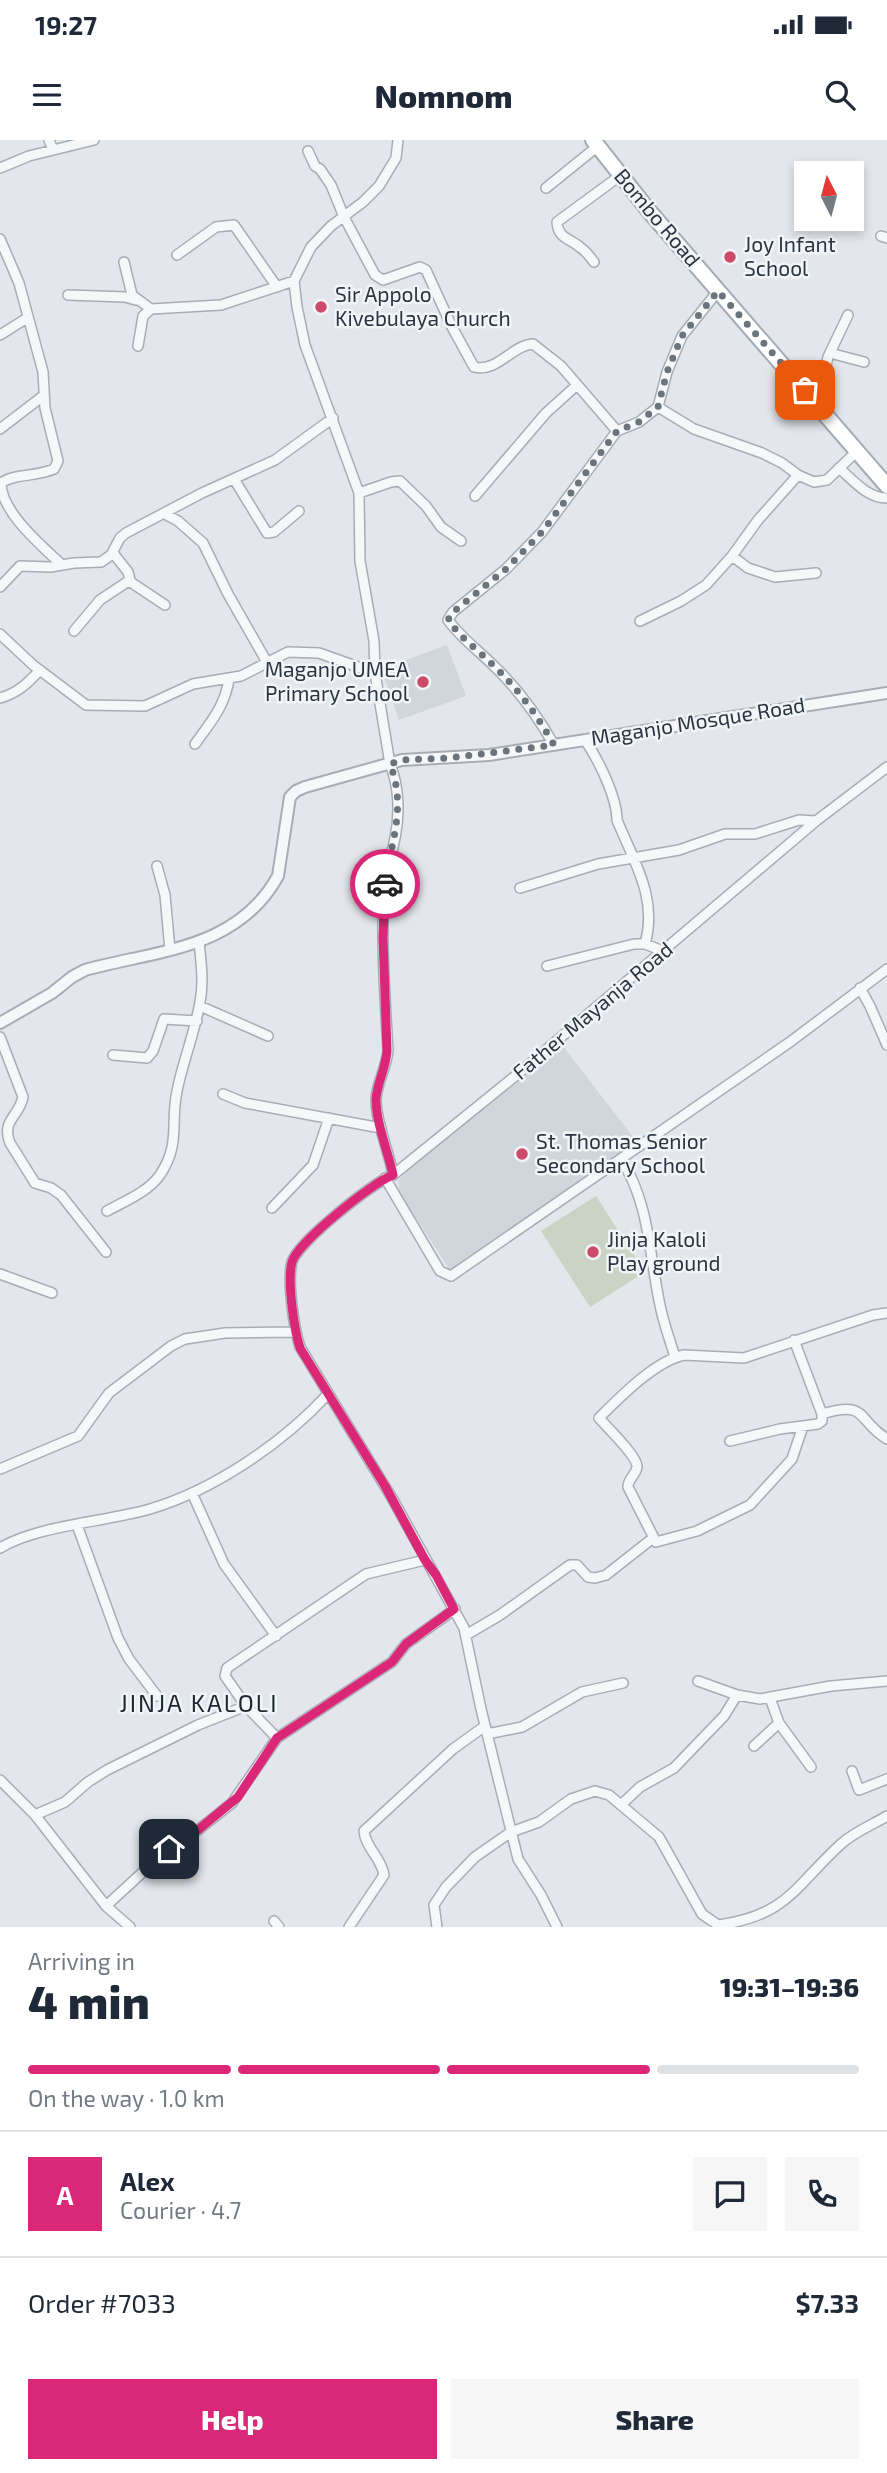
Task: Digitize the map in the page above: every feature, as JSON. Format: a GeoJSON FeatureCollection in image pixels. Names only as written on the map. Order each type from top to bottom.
{"type":"FeatureCollection","features":[{"type":"Feature","properties":{"kind":"main road","name":"Bombo Road"},"geometry":{"type":"LineString","coordinates":[[596,143],[718,291],[887,486]]}},
{"type":"Feature","properties":{"kind":"street"},"geometry":{"type":"LineString","coordinates":[[49,140],[53,150]]}},
{"type":"Feature","properties":{"kind":"street"},"geometry":{"type":"LineString","coordinates":[[0,168],[29,156],[94,140]]}},
{"type":"Feature","properties":{"kind":"street"},"geometry":{"type":"LineString","coordinates":[[398,140],[396,158],[379,187],[311,247],[294,281],[306,345],[359,494],[360,561],[374,641],[375,673],[390,764],[395,776],[398,812],[384,889],[387,1062],[376,1097],[389,1176],[418,1237],[440,1271],[451,1276],[790,1042],[887,969]]}},
{"type":"Feature","properties":{"kind":"street"},"geometry":{"type":"LineString","coordinates":[[546,188],[596,143]]}},
{"type":"Feature","properties":{"kind":"street"},"geometry":{"type":"LineString","coordinates":[[308,151],[331,186],[344,217],[379,279],[420,267],[426,270],[474,368],[486,369],[513,351],[533,344],[561,366],[617,431]]}},
{"type":"Feature","properties":{"kind":"street"},"geometry":{"type":"LineString","coordinates":[[594,262],[580,247],[564,239],[557,222],[621,175]]}},
{"type":"Feature","properties":{"kind":"street"},"geometry":{"type":"LineString","coordinates":[[177,255],[216,227],[234,225],[277,287]]}},
{"type":"Feature","properties":{"kind":"street"},"geometry":{"type":"LineString","coordinates":[[0,239],[19,284],[43,372],[43,396],[58,461],[54,469],[40,475],[9,477],[1,483],[1,492],[21,523],[62,565]]}},
{"type":"Feature","properties":{"kind":"street"},"geometry":{"type":"LineString","coordinates":[[124,262],[130,289],[137,300]]}},
{"type":"Feature","properties":{"kind":"street"},"geometry":{"type":"LineString","coordinates":[[68,295],[125,297],[137,300],[151,309],[221,305],[294,281]]}},
{"type":"Feature","properties":{"kind":"street"},"geometry":{"type":"LineString","coordinates":[[554,745],[531,706],[448,620],[453,612],[506,569],[542,532],[617,431],[639,422],[658,407],[667,372],[682,336],[718,291]]}},
{"type":"Feature","properties":{"kind":"street"},"geometry":{"type":"LineString","coordinates":[[138,345],[143,316],[151,309]]}},
{"type":"Feature","properties":{"kind":"street"},"geometry":{"type":"LineString","coordinates":[[817,405],[830,354],[848,316]]}},
{"type":"Feature","properties":{"kind":"street"},"geometry":{"type":"LineString","coordinates":[[0,335],[27,318]]}},
{"type":"Feature","properties":{"kind":"street"},"geometry":{"type":"LineString","coordinates":[[830,354],[864,362]]}},
{"type":"Feature","properties":{"kind":"street"},"geometry":{"type":"LineString","coordinates":[[475,496],[546,413],[577,385]]}},
{"type":"Feature","properties":{"kind":"street"},"geometry":{"type":"LineString","coordinates":[[0,429],[43,396]]}},
{"type":"Feature","properties":{"kind":"street"},"geometry":{"type":"LineString","coordinates":[[658,407],[694,429],[762,453],[814,482],[832,476],[856,452]]}},
{"type":"Feature","properties":{"kind":"street"},"geometry":{"type":"LineString","coordinates":[[0,587],[20,566],[50,567],[101,562],[113,553],[125,533],[202,493],[275,460],[333,418]]}},
{"type":"Feature","properties":{"kind":"street"},"geometry":{"type":"LineString","coordinates":[[838,468],[869,494],[887,498]]}},
{"type":"Feature","properties":{"kind":"street"},"geometry":{"type":"LineString","coordinates":[[640,621],[706,585],[798,475]]}},
{"type":"Feature","properties":{"kind":"street"},"geometry":{"type":"LineString","coordinates":[[234,479],[267,533],[274,532],[299,510]]}},
{"type":"Feature","properties":{"kind":"street"},"geometry":{"type":"LineString","coordinates":[[359,494],[400,481],[426,506],[442,527],[461,541]]}},
{"type":"Feature","properties":{"kind":"street"},"geometry":{"type":"LineString","coordinates":[[166,514],[203,543],[228,594],[268,664]]}},
{"type":"Feature","properties":{"kind":"street"},"geometry":{"type":"LineString","coordinates":[[113,553],[128,572],[129,581],[165,605]]}},
{"type":"Feature","properties":{"kind":"street"},"geometry":{"type":"LineString","coordinates":[[732,556],[757,572],[775,577],[817,573]]}},
{"type":"Feature","properties":{"kind":"street"},"geometry":{"type":"LineString","coordinates":[[74,631],[100,600],[129,581]]}},
{"type":"Feature","properties":{"kind":"street"},"geometry":{"type":"LineString","coordinates":[[0,634],[80,703],[93,706],[145,706],[193,684],[229,678],[268,664],[288,652],[319,653],[375,673]]}},
{"type":"Feature","properties":{"kind":"street"},"geometry":{"type":"LineString","coordinates":[[0,698],[24,686],[40,670]]}},
{"type":"Feature","properties":{"kind":"street"},"geometry":{"type":"LineString","coordinates":[[195,744],[221,709],[227,695],[229,678]]}},
{"type":"Feature","properties":{"kind":"street","name":"Maganjo Mosque Road"},"geometry":{"type":"LineString","coordinates":[[0,1023],[85,970],[199,942],[235,925],[271,888],[278,876],[290,797],[296,791],[402,760],[463,757],[554,745],[887,693]]}},
{"type":"Feature","properties":{"kind":"street"},"geometry":{"type":"LineString","coordinates":[[585,740],[613,798],[617,820],[645,885],[650,926],[645,944]]}},
{"type":"Feature","properties":{"kind":"street","name":"Father Mayanja Road"},"geometry":{"type":"LineString","coordinates":[[295,1332],[291,1273],[294,1257],[351,1201],[389,1176],[486,1101],[816,821],[887,766]]}},
{"type":"Feature","properties":{"kind":"street"},"geometry":{"type":"LineString","coordinates":[[520,888],[590,866],[679,850],[725,834],[755,834],[799,820],[816,821]]}},
{"type":"Feature","properties":{"kind":"street"},"geometry":{"type":"LineString","coordinates":[[157,866],[164,895],[170,950]]}},
{"type":"Feature","properties":{"kind":"street"},"geometry":{"type":"LineString","coordinates":[[107,1211],[153,1183],[167,1161],[175,1140],[177,1092],[200,1006],[202,972],[199,942]]}},
{"type":"Feature","properties":{"kind":"street"},"geometry":{"type":"LineString","coordinates":[[547,966],[634,944],[645,944],[663,951]]}},
{"type":"Feature","properties":{"kind":"street"},"geometry":{"type":"LineString","coordinates":[[860,988],[887,1045]]}},
{"type":"Feature","properties":{"kind":"street"},"geometry":{"type":"LineString","coordinates":[[200,1006],[268,1036]]}},
{"type":"Feature","properties":{"kind":"street"},"geometry":{"type":"LineString","coordinates":[[113,1055],[146,1058],[153,1051],[164,1019],[197,1021]]}},
{"type":"Feature","properties":{"kind":"street"},"geometry":{"type":"LineString","coordinates":[[0,1037],[23,1097],[7,1124],[10,1143],[35,1183],[51,1188],[61,1195],[107,1252]]}},
{"type":"Feature","properties":{"kind":"street"},"geometry":{"type":"LineString","coordinates":[[223,1094],[245,1103],[381,1128]]}},
{"type":"Feature","properties":{"kind":"street"},"geometry":{"type":"LineString","coordinates":[[272,1208],[313,1165],[329,1118]]}},
{"type":"Feature","properties":{"kind":"street"},"geometry":{"type":"LineString","coordinates":[[621,1159],[631,1174],[644,1214],[660,1305],[674,1357]]}},
{"type":"Feature","properties":{"kind":"street"},"geometry":{"type":"LineString","coordinates":[[0,1274],[52,1293]]}},
{"type":"Feature","properties":{"kind":"street"},"geometry":{"type":"LineString","coordinates":[[803,1426],[792,1459],[750,1505],[690,1534],[656,1542],[628,1488],[628,1482],[637,1466],[635,1459],[598,1418],[639,1382],[674,1357],[684,1355],[744,1358],[873,1315],[887,1313]]}},
{"type":"Feature","properties":{"kind":"street"},"geometry":{"type":"LineString","coordinates":[[0,1469],[78,1436],[109,1393],[171,1346],[185,1339],[225,1333],[295,1332],[300,1348],[392,1498],[425,1560],[436,1575],[466,1635],[511,1832],[521,1865],[541,1895],[551,1925]]}},
{"type":"Feature","properties":{"kind":"street"},"geometry":{"type":"LineString","coordinates":[[730,1441],[822,1421],[822,1414],[794,1340]]}},
{"type":"Feature","properties":{"kind":"street"},"geometry":{"type":"LineString","coordinates":[[0,1548],[24,1537],[150,1509],[192,1493],[236,1468],[279,1438],[307,1417],[328,1394]]}},
{"type":"Feature","properties":{"kind":"street"},"geometry":{"type":"LineString","coordinates":[[822,1414],[840,1409],[855,1411],[863,1415],[878,1433],[887,1439]]}},
{"type":"Feature","properties":{"kind":"street"},"geometry":{"type":"LineString","coordinates":[[192,1493],[225,1564],[276,1636]]}},
{"type":"Feature","properties":{"kind":"street"},"geometry":{"type":"LineString","coordinates":[[77,1525],[118,1638],[129,1659],[157,1696]]}},
{"type":"Feature","properties":{"kind":"street"},"geometry":{"type":"LineString","coordinates":[[466,1635],[500,1615],[570,1565],[577,1565],[588,1577],[601,1577],[653,1538]]}},
{"type":"Feature","properties":{"kind":"street"},"geometry":{"type":"LineString","coordinates":[[277,1738],[246,1706],[225,1671],[366,1574],[425,1560]]}},
{"type":"Feature","properties":{"kind":"street"},"geometry":{"type":"LineString","coordinates":[[106,1906],[169,1849],[232,1803],[277,1738],[392,1662],[406,1644],[454,1609]]}},
{"type":"Feature","properties":{"kind":"street"},"geometry":{"type":"LineString","coordinates":[[698,1681],[737,1695],[760,1699],[831,1686],[887,1681]]}},
{"type":"Feature","properties":{"kind":"street"},"geometry":{"type":"LineString","coordinates":[[349,1927],[384,1875],[383,1868],[365,1839],[364,1831],[453,1749],[486,1730],[522,1727],[582,1692],[624,1683]]}},
{"type":"Feature","properties":{"kind":"street"},"geometry":{"type":"LineString","coordinates":[[621,1805],[640,1787],[674,1769],[724,1716],[737,1695]]}},
{"type":"Feature","properties":{"kind":"street"},"geometry":{"type":"LineString","coordinates":[[770,1698],[779,1723],[811,1767]]}},
{"type":"Feature","properties":{"kind":"street"},"geometry":{"type":"LineString","coordinates":[[35,1815],[65,1802],[107,1770],[198,1725],[246,1706]]}},
{"type":"Feature","properties":{"kind":"street"},"geometry":{"type":"LineString","coordinates":[[754,1746],[779,1723]]}},
{"type":"Feature","properties":{"kind":"street"},"geometry":{"type":"LineString","coordinates":[[852,1772],[859,1790],[887,1779]]}},
{"type":"Feature","properties":{"kind":"street"},"geometry":{"type":"LineString","coordinates":[[0,1780],[35,1815],[124,1925]]}},
{"type":"Feature","properties":{"kind":"street"},"geometry":{"type":"LineString","coordinates":[[437,1927],[434,1905],[446,1887],[475,1857],[511,1832],[539,1822],[571,1799],[595,1791],[609,1795],[659,1837],[702,1914],[710,1922],[720,1926],[762,1915],[783,1904],[841,1844],[887,1816]]}},
{"type":"Feature","properties":{"kind":"shaded area","name":"Maganjo UMEA Primary School"},"geometry":{"type":"Polygon","coordinates":[[[447,645],[466,696],[399,720],[381,669],[447,645]]]}},
{"type":"Feature","properties":{"kind":"shaded area","name":"St. Thomas Senior Secondary School"},"geometry":{"type":"Polygon","coordinates":[[[563,1046],[636,1141],[452,1273],[400,1194],[398,1181],[411,1166],[563,1046]]]}},
{"type":"Feature","properties":{"kind":"green space","name":"Jinja Kaloli Play ground"},"geometry":{"type":"Polygon","coordinates":[[[596,1196],[645,1272],[590,1307],[541,1231],[596,1196]]]}},
{"type":"Feature","properties":{"kind":"way so far"},"geometry":{"type":"LineString","coordinates":[[385,884],[398,812],[395,776],[390,764],[402,760],[489,755],[554,745],[531,706],[448,620],[453,612],[506,569],[542,532],[617,431],[639,422],[658,407],[667,372],[682,336],[718,291],[805,390]]}},
{"type":"Feature","properties":{"kind":"place","name":"Joy Infant School"},"geometry":{"type":"Point","coordinates":[730,257]}},
{"type":"Feature","properties":{"kind":"place","name":"Sir Appolo Kivebulaya Church"},"geometry":{"type":"Point","coordinates":[321,307]}},
{"type":"Feature","properties":{"kind":"place","name":"Maganjo UMEA Primary School"},"geometry":{"type":"Point","coordinates":[423,682]}},
{"type":"Feature","properties":{"kind":"place","name":"St. Thomas Senior Secondary School"},"geometry":{"type":"Point","coordinates":[522,1154]}},
{"type":"Feature","properties":{"kind":"place","name":"Jinja Kaloli Play ground"},"geometry":{"type":"Point","coordinates":[593,1252]}},
{"type":"Feature","properties":{"kind":"district","name":"JINJA KALOLI"},"geometry":{"type":"Point","coordinates":[199,1704]}},
{"type":"Feature","properties":{"kind":"route"},"geometry":{"type":"LineString","coordinates":[[169,1849],[226,1809],[238,1797],[277,1738],[392,1662],[406,1644],[454,1609],[385,1486],[300,1348],[295,1332],[291,1289],[291,1264],[294,1257],[351,1201],[393,1175],[378,1119],[376,1097],[387,1062],[383,938],[385,884]]}}]}
